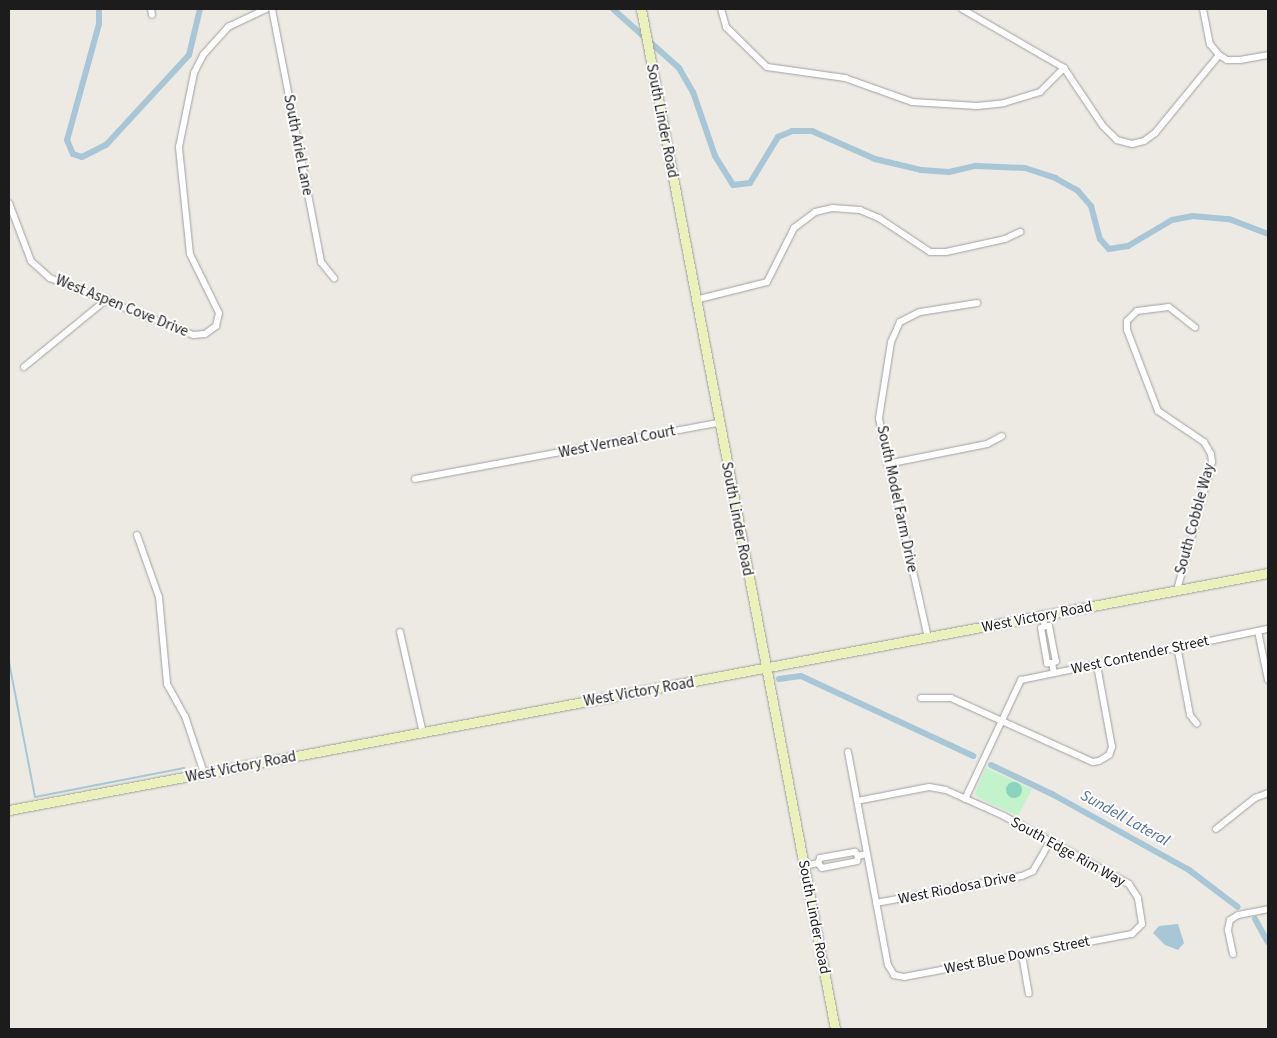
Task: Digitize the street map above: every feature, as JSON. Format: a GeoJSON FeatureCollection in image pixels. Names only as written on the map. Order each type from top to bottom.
{"type":"FeatureCollection","features":[{"type":"Feature","properties":{"kind":"main road","name":"South Linder Road"},"geometry":{"type":"LineString","coordinates":[[641,9],[718,423],[835,1029]]}},
{"type":"Feature","properties":{"kind":"main road","name":"West Victory Road"},"geometry":{"type":"LineString","coordinates":[[9,810],[1268,573]]}},
{"type":"Feature","properties":{"kind":"street","name":"West Aspen Cove Drive"},"geometry":{"type":"LineString","coordinates":[[9,203],[31,261],[50,278],[107,299],[193,335],[205,334],[216,326],[219,313],[190,254],[179,147],[194,73],[203,55],[228,27],[266,9]]}},
{"type":"Feature","properties":{"kind":"street","name":"South Ariel Lane"},"geometry":{"type":"LineString","coordinates":[[272,9],[321,262],[334,278]]}},
{"type":"Feature","properties":{"kind":"street"},"geometry":{"type":"LineString","coordinates":[[721,9],[726,27],[767,68],[846,78],[912,102],[977,106],[1004,103],[1040,92],[1064,68]]}},
{"type":"Feature","properties":{"kind":"street"},"geometry":{"type":"LineString","coordinates":[[962,9],[1064,68],[1103,126],[1117,140],[1132,144],[1144,141],[1155,133],[1218,55]]}},
{"type":"Feature","properties":{"kind":"street"},"geometry":{"type":"LineString","coordinates":[[1203,9],[1210,44],[1218,55],[1234,60],[1268,55]]}},
{"type":"Feature","properties":{"kind":"street"},"geometry":{"type":"LineString","coordinates":[[695,300],[767,282],[794,228],[816,212],[832,208],[860,210],[872,215],[930,252],[946,252],[1005,239],[1020,232]]}},
{"type":"Feature","properties":{"kind":"street"},"geometry":{"type":"LineString","coordinates":[[24,367],[107,299]]}},
{"type":"Feature","properties":{"kind":"street","name":"South Model Farm Drive"},"geometry":{"type":"LineString","coordinates":[[928,638],[887,464],[879,418],[895,330],[908,316],[920,312],[977,302]]}},
{"type":"Feature","properties":{"kind":"street","name":"South Cobble Way"},"geometry":{"type":"LineString","coordinates":[[1177,590],[1212,462],[1211,454],[1204,442],[1158,411],[1127,321],[1138,312],[1169,307],[1195,327]]}},
{"type":"Feature","properties":{"kind":"street","name":"West Verneal Court"},"geometry":{"type":"LineString","coordinates":[[415,479],[718,423]]}},
{"type":"Feature","properties":{"kind":"street"},"geometry":{"type":"LineString","coordinates":[[887,464],[987,444],[1002,436]]}},
{"type":"Feature","properties":{"kind":"street"},"geometry":{"type":"LineString","coordinates":[[137,535],[158,596],[167,684],[185,716],[204,774]]}},
{"type":"Feature","properties":{"kind":"street"},"geometry":{"type":"LineString","coordinates":[[1043,616],[1045,626],[1040,628],[1047,663],[1052,663],[1054,673]]}},
{"type":"Feature","properties":{"kind":"street","name":"West Contender Street"},"geometry":{"type":"LineString","coordinates":[[1001,720],[1021,680],[1178,646],[1268,629]]}},
{"type":"Feature","properties":{"kind":"street"},"geometry":{"type":"LineString","coordinates":[[1258,631],[1268,680]]}},
{"type":"Feature","properties":{"kind":"street"},"geometry":{"type":"LineString","coordinates":[[400,632],[423,733]]}},
{"type":"Feature","properties":{"kind":"street"},"geometry":{"type":"LineString","coordinates":[[1178,646],[1190,715],[1197,724]]}},
{"type":"Feature","properties":{"kind":"street"},"geometry":{"type":"LineString","coordinates":[[921,698],[951,698],[1093,762],[1104,759],[1112,747],[1097,665]]}},
{"type":"Feature","properties":{"kind":"street"},"geometry":{"type":"LineString","coordinates":[[965,799],[1001,720]]}},
{"type":"Feature","properties":{"kind":"street"},"geometry":{"type":"LineString","coordinates":[[848,752],[876,903]]}},
{"type":"Feature","properties":{"kind":"street","name":"South Edge Rim Way"},"geometry":{"type":"LineString","coordinates":[[857,801],[929,787],[946,790],[1050,841],[1129,884],[1138,898],[1143,921],[1140,928]]}},
{"type":"Feature","properties":{"kind":"street"},"geometry":{"type":"LineString","coordinates":[[1216,829],[1255,798],[1268,793]]}},
{"type":"Feature","properties":{"kind":"street","name":"West Riodosa Drive"},"geometry":{"type":"LineString","coordinates":[[876,903],[1022,876],[1033,871],[1050,841]]}},
{"type":"Feature","properties":{"kind":"street"},"geometry":{"type":"LineString","coordinates":[[804,866],[818,863],[820,858],[855,852],[858,856],[867,854]]}},
{"type":"Feature","properties":{"kind":"street","name":"West Blue Downs Street"},"geometry":{"type":"LineString","coordinates":[[876,903],[888,965],[894,975],[904,977],[1132,934],[1140,928]]}},
{"type":"Feature","properties":{"kind":"street"},"geometry":{"type":"LineString","coordinates":[[1233,954],[1228,930],[1230,920],[1238,915],[1268,909]]}},
{"type":"Feature","properties":{"kind":"street"},"geometry":{"type":"LineString","coordinates":[[1022,955],[1029,993]]}},
{"type":"Feature","properties":{"kind":"green space"},"geometry":{"type":"Polygon","coordinates":[[[986,768],[1032,789],[1018,816],[977,797],[975,793],[986,768]]]}},
{"type":"Feature","properties":{"kind":"green space"},"geometry":{"type":"Polygon","coordinates":[[[1014,782],[1020,784],[1022,790],[1020,796],[1014,798],[1008,796],[1006,790],[1008,784],[1014,782]]]}},
{"type":"Feature","properties":{"kind":"water"},"geometry":{"type":"Polygon","coordinates":[[[1178,924],[1184,943],[1178,950],[1165,945],[1153,933],[1159,926],[1178,924]]]}},
{"type":"Feature","properties":{"kind":"waterway"},"geometry":{"type":"LineString","coordinates":[[99,9],[99,24],[67,140],[73,154],[82,157],[106,145],[189,55],[200,9]]}},
{"type":"Feature","properties":{"kind":"waterway"},"geometry":{"type":"LineString","coordinates":[[613,9],[679,68],[693,92],[715,156],[733,185],[750,183],[778,137],[792,131],[812,131],[875,159],[921,170],[949,172],[976,166],[1025,168],[1055,178],[1078,191],[1091,206],[1100,239],[1109,249],[1128,246],[1172,220],[1192,216],[1229,219],[1268,234]]}},
{"type":"Feature","properties":{"kind":"waterway"},"geometry":{"type":"LineString","coordinates":[[9,662],[35,797],[184,768]]}},
{"type":"Feature","properties":{"kind":"waterway","name":"Sundell Lateral"},"geometry":{"type":"LineString","coordinates":[[779,679],[801,676],[973,756]]}},
{"type":"Feature","properties":{"kind":"waterway","name":"Sundell Lateral"},"geometry":{"type":"LineString","coordinates":[[991,765],[1052,794],[1189,870],[1238,907]]}},
{"type":"Feature","properties":{"kind":"waterway","name":"Sundell Lateral"},"geometry":{"type":"LineString","coordinates":[[1255,919],[1268,942]]}}]}
